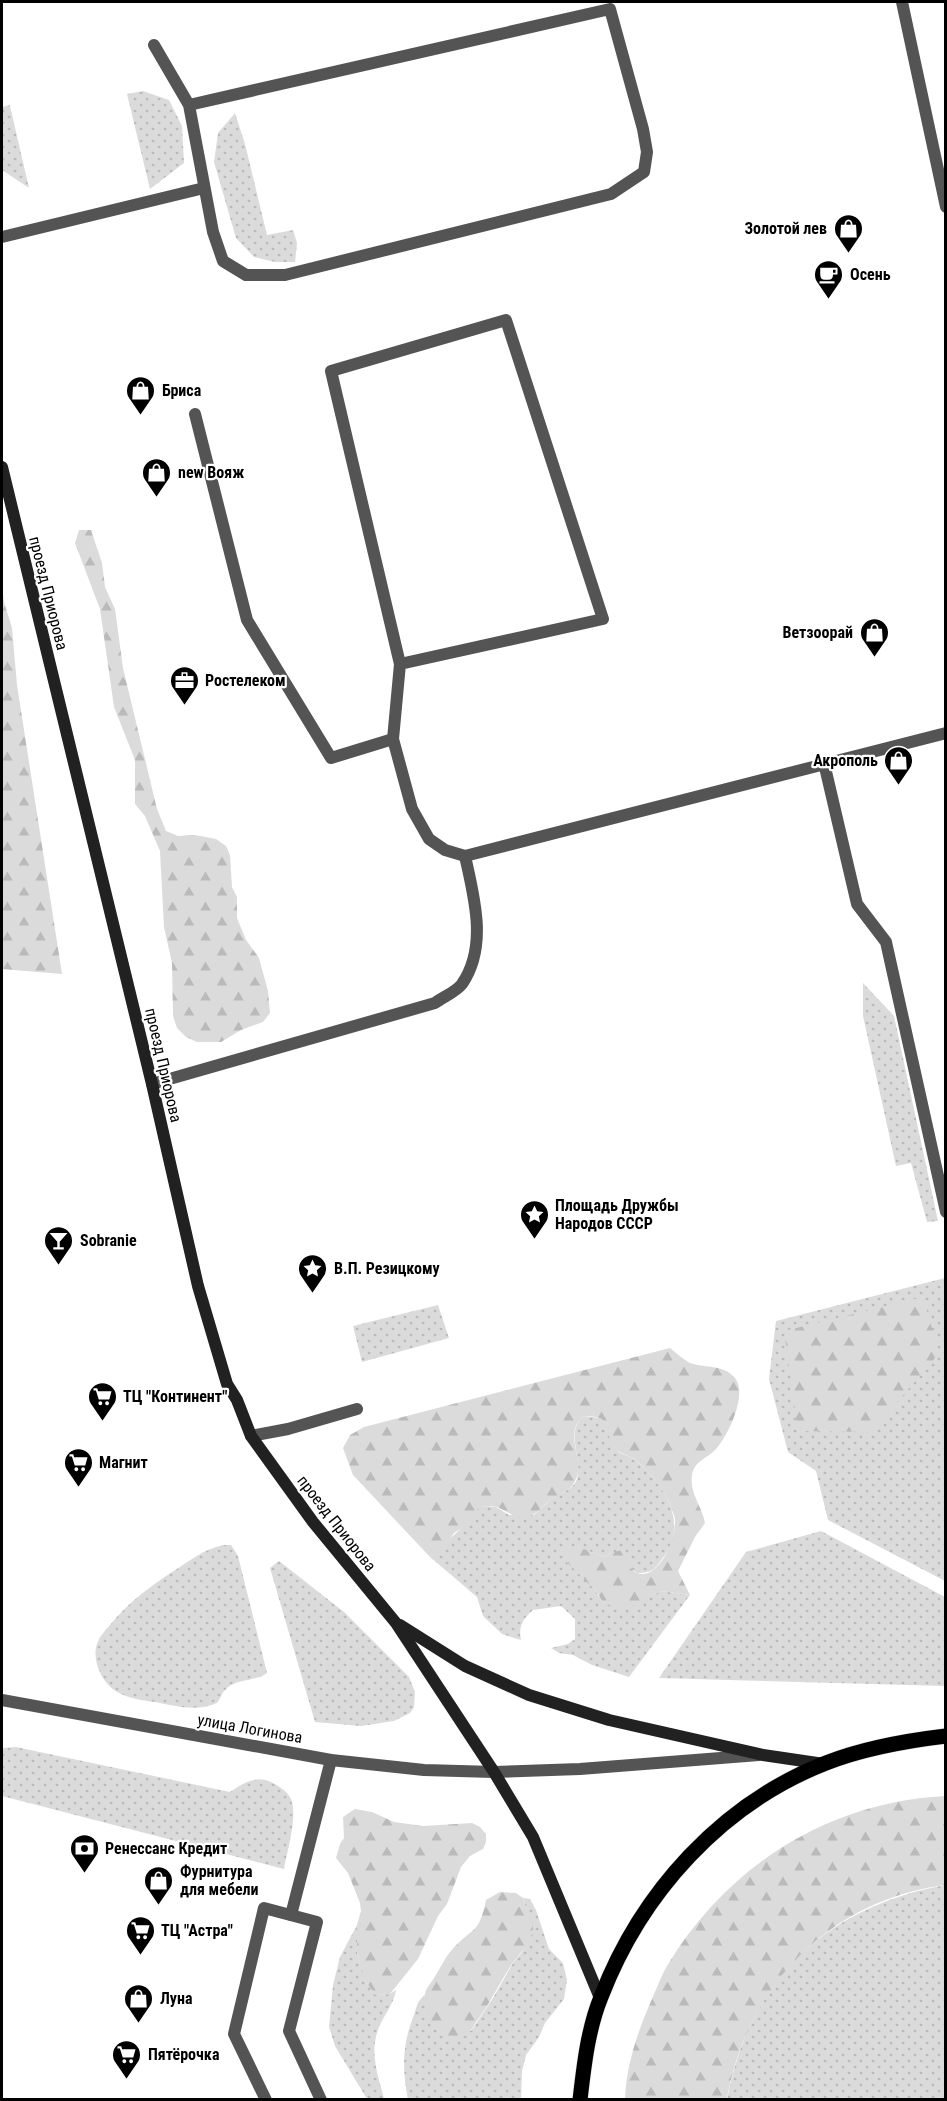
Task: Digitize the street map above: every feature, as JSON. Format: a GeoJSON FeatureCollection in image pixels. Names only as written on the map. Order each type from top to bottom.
{"type":"FeatureCollection","features":[{"type":"Feature","properties":{"kind":"main road"},"geometry":{"type":"LineString","coordinates":[[580,2100],[585,2054],[600,1998],[627,1937],[665,1882],[711,1834],[765,1794],[824,1764],[865,1750],[945,1736]]}},
{"type":"Feature","properties":{"kind":"street"},"geometry":{"type":"LineString","coordinates":[[902,2],[945,200]]}},
{"type":"Feature","properties":{"kind":"street"},"geometry":{"type":"LineString","coordinates":[[154,45],[189,105],[213,232],[223,261],[246,275],[285,275],[611,194],[644,172],[647,152],[643,129],[610,9],[189,105]]}},
{"type":"Feature","properties":{"kind":"street"},"geometry":{"type":"LineString","coordinates":[[2,237],[204,188]]}},
{"type":"Feature","properties":{"kind":"street"},"geometry":{"type":"LineString","coordinates":[[400,664],[603,619],[506,320],[331,371],[400,664],[393,739],[412,809],[429,839],[445,850],[465,856],[945,733]]}},
{"type":"Feature","properties":{"kind":"street"},"geometry":{"type":"LineString","coordinates":[[195,414],[247,620],[331,758],[393,739]]}},
{"type":"Feature","properties":{"kind":"street","name":"проезд Приорова"},"geometry":{"type":"LineString","coordinates":[[2,467],[152,1084],[198,1286],[227,1384],[237,1400],[251,1436],[313,1522],[396,1623]]}},
{"type":"Feature","properties":{"kind":"street"},"geometry":{"type":"LineString","coordinates":[[824,763],[857,904],[886,942],[945,1212]]}},
{"type":"Feature","properties":{"kind":"street"},"geometry":{"type":"LineString","coordinates":[[152,1084],[435,1003],[461,986],[472,963],[478,937],[465,856]]}},
{"type":"Feature","properties":{"kind":"street"},"geometry":{"type":"LineString","coordinates":[[251,1436],[288,1430],[357,1409]]}},
{"type":"Feature","properties":{"kind":"street"},"geometry":{"type":"LineString","coordinates":[[396,1623],[465,1666],[528,1695],[609,1720],[763,1755],[824,1764]]}},
{"type":"Feature","properties":{"kind":"street"},"geometry":{"type":"LineString","coordinates":[[396,1623],[494,1772],[533,1837],[600,1998]]}},
{"type":"Feature","properties":{"kind":"street","name":"улица Логинова"},"geometry":{"type":"LineString","coordinates":[[2,1700],[331,1760],[424,1770],[494,1772],[579,1769],[763,1755]]}},
{"type":"Feature","properties":{"kind":"street"},"geometry":{"type":"LineString","coordinates":[[291,1915],[331,1760]]}},
{"type":"Feature","properties":{"kind":"street"},"geometry":{"type":"LineString","coordinates":[[266,2100],[234,2034],[264,1908],[317,1922],[289,2031],[321,2100]]}},
{"type":"Feature","properties":{"kind":"green space"},"geometry":{"type":"Polygon","coordinates":[[[143,91],[169,100],[182,126],[184,163],[150,189],[127,94],[143,91]]]}},
{"type":"Feature","properties":{"kind":"green space"},"geometry":{"type":"Polygon","coordinates":[[[10,105],[29,188],[2,170],[2,107],[10,105]]]}},
{"type":"Feature","properties":{"kind":"green space"},"geometry":{"type":"Polygon","coordinates":[[[235,113],[245,144],[267,235],[293,230],[297,243],[295,262],[275,262],[254,257],[236,238],[214,162],[218,133],[235,113]]]}},
{"type":"Feature","properties":{"kind":"green space"},"geometry":{"type":"Polygon","coordinates":[[[79,530],[91,530],[102,563],[105,587],[115,609],[123,668],[157,809],[166,831],[178,836],[195,835],[216,839],[226,846],[230,855],[232,887],[237,897],[237,918],[246,940],[259,958],[268,991],[270,1013],[263,1022],[241,1030],[221,1042],[197,1042],[186,1037],[177,1028],[173,1016],[172,963],[164,927],[160,851],[145,816],[135,804],[135,760],[114,707],[100,609],[75,543],[79,530]]]}},
{"type":"Feature","properties":{"kind":"green space"},"geometry":{"type":"Polygon","coordinates":[[[2,585],[4,602],[12,628],[17,685],[62,974],[2,969],[2,585]]]}},
{"type":"Feature","properties":{"kind":"green space"},"geometry":{"type":"Polygon","coordinates":[[[863,983],[894,1016],[938,1221],[927,1222],[911,1163],[896,1166],[863,1016],[863,983]]]}},
{"type":"Feature","properties":{"kind":"green space"},"geometry":{"type":"Polygon","coordinates":[[[945,1278],[945,1581],[828,1520],[816,1471],[788,1452],[769,1379],[776,1321],[945,1278]]]}},
{"type":"Feature","properties":{"kind":"green space"},"geometry":{"type":"Polygon","coordinates":[[[923,1297],[939,1353],[872,1432],[798,1431],[784,1331],[923,1297]]]}},
{"type":"Feature","properties":{"kind":"green space"},"geometry":{"type":"Polygon","coordinates":[[[438,1305],[449,1338],[362,1362],[353,1326],[438,1305]]]}},
{"type":"Feature","properties":{"kind":"green space"},"geometry":{"type":"Polygon","coordinates":[[[670,1348],[688,1362],[719,1368],[730,1373],[738,1385],[739,1394],[735,1415],[726,1435],[716,1449],[693,1470],[692,1488],[705,1523],[695,1537],[678,1571],[690,1595],[661,1591],[629,1608],[612,1606],[604,1603],[595,1590],[567,1562],[563,1554],[567,1547],[576,1546],[604,1557],[622,1550],[629,1557],[630,1567],[637,1573],[645,1574],[660,1563],[671,1544],[674,1533],[674,1515],[663,1492],[641,1465],[615,1448],[607,1426],[601,1419],[584,1416],[578,1423],[574,1439],[578,1473],[575,1481],[564,1493],[549,1501],[534,1514],[523,1518],[497,1507],[479,1507],[469,1523],[454,1533],[448,1542],[430,1557],[353,1475],[343,1448],[350,1435],[364,1427],[670,1348]]]}},
{"type":"Feature","properties":{"kind":"green space"},"geometry":{"type":"Polygon","coordinates":[[[584,1416],[600,1418],[606,1422],[616,1449],[635,1460],[663,1490],[673,1516],[674,1529],[672,1542],[665,1555],[654,1569],[648,1572],[637,1573],[629,1567],[629,1557],[611,1553],[604,1557],[586,1550],[567,1562],[585,1578],[599,1597],[645,1599],[661,1591],[690,1595],[629,1677],[592,1665],[573,1655],[559,1653],[551,1648],[568,1644],[575,1639],[575,1619],[561,1606],[533,1610],[522,1623],[521,1640],[502,1634],[483,1616],[477,1597],[430,1557],[462,1527],[479,1507],[496,1507],[509,1515],[534,1515],[551,1499],[572,1487],[577,1479],[578,1471],[575,1430],[578,1422],[584,1416]]]}},
{"type":"Feature","properties":{"kind":"green space"},"geometry":{"type":"Polygon","coordinates":[[[821,1531],[945,1597],[945,1686],[659,1678],[746,1552],[821,1531]]]}},
{"type":"Feature","properties":{"kind":"green space"},"geometry":{"type":"Polygon","coordinates":[[[223,1545],[231,1545],[238,1556],[267,1673],[229,1686],[217,1703],[194,1708],[129,1697],[115,1690],[103,1678],[96,1661],[96,1647],[102,1634],[124,1610],[155,1584],[196,1556],[223,1545]]]}},
{"type":"Feature","properties":{"kind":"green space"},"geometry":{"type":"Polygon","coordinates":[[[279,1561],[344,1612],[409,1677],[415,1692],[414,1707],[410,1713],[394,1721],[361,1726],[315,1722],[270,1568],[279,1561]]]}},
{"type":"Feature","properties":{"kind":"green space"},"geometry":{"type":"Polygon","coordinates":[[[16,1747],[230,1792],[245,1783],[261,1779],[267,1780],[287,1794],[293,1806],[293,1824],[284,1869],[2,1796],[2,1748],[16,1747]]]}},
{"type":"Feature","properties":{"kind":"green space"},"geometry":{"type":"Polygon","coordinates":[[[945,1796],[945,1885],[903,1894],[865,1909],[830,1930],[800,1955],[774,1986],[753,2020],[737,2058],[727,2099],[625,2099],[634,2048],[663,1974],[691,1930],[719,1898],[750,1870],[785,1846],[821,1826],[861,1811],[902,1801],[945,1796]]]}},
{"type":"Feature","properties":{"kind":"green space"},"geometry":{"type":"Polygon","coordinates":[[[355,1809],[372,1812],[394,1822],[423,1826],[472,1823],[486,1834],[483,1849],[470,1856],[461,1867],[447,1904],[438,1916],[418,1959],[390,1994],[376,1995],[368,1985],[363,1973],[357,1953],[360,1903],[348,1873],[336,1858],[344,1838],[343,1817],[355,1809]]]}},
{"type":"Feature","properties":{"kind":"green space"},"geometry":{"type":"Polygon","coordinates":[[[945,1885],[945,2099],[727,2100],[738,2057],[754,2018],[774,1985],[800,1955],[830,1931],[864,1911],[902,1896],[945,1885]]]}},
{"type":"Feature","properties":{"kind":"green space"},"geometry":{"type":"Polygon","coordinates":[[[500,1892],[516,1893],[523,1898],[532,1921],[532,1934],[469,2032],[465,2036],[453,2039],[439,2032],[429,2017],[425,2001],[427,1988],[449,1954],[477,1926],[486,1900],[500,1892]]]}},
{"type":"Feature","properties":{"kind":"green space"},"geometry":{"type":"Polygon","coordinates":[[[523,1898],[530,1899],[536,1910],[549,1949],[563,1963],[567,1980],[564,1999],[545,2023],[539,2037],[526,2055],[522,2071],[521,2099],[408,2100],[404,2067],[405,2047],[419,2002],[425,1995],[425,2002],[471,2031],[522,1952],[533,1930],[523,1898]]]}},
{"type":"Feature","properties":{"kind":"green space"},"geometry":{"type":"Polygon","coordinates":[[[357,1925],[357,1953],[368,1985],[376,1995],[390,1994],[396,1990],[393,2001],[379,2027],[374,2050],[384,2099],[367,2099],[335,2046],[329,2027],[333,1985],[340,1957],[357,1925]]]}},
{"type":"Feature","properties":{"kind":"place","name":"Золотой лев"},"geometry":{"type":"Point","coordinates":[848,254]}},
{"type":"Feature","properties":{"kind":"place","name":"Осень"},"geometry":{"type":"Point","coordinates":[829,300]}},
{"type":"Feature","properties":{"kind":"place","name":"Бриса"},"geometry":{"type":"Point","coordinates":[141,416]}},
{"type":"Feature","properties":{"kind":"place","name":"new Вояж"},"geometry":{"type":"Point","coordinates":[157,498]}},
{"type":"Feature","properties":{"kind":"place","name":"Ветзоорай"},"geometry":{"type":"Point","coordinates":[874,658]}},
{"type":"Feature","properties":{"kind":"place","name":"Ростелеком"},"geometry":{"type":"Point","coordinates":[184,706]}},
{"type":"Feature","properties":{"kind":"place","name":"Акрополь"},"geometry":{"type":"Point","coordinates":[899,786]}},
{"type":"Feature","properties":{"kind":"place","name":"Площадь Дружбы Народов СССР"},"geometry":{"type":"Point","coordinates":[534,1240]}},
{"type":"Feature","properties":{"kind":"place","name":"Sobranie"},"geometry":{"type":"Point","coordinates":[59,1266]}},
{"type":"Feature","properties":{"kind":"place","name":"В.П. Резицкому"},"geometry":{"type":"Point","coordinates":[313,1294]}},
{"type":"Feature","properties":{"kind":"place","name":"ТЦ \"Континент\""},"geometry":{"type":"Point","coordinates":[102,1422]}},
{"type":"Feature","properties":{"kind":"place","name":"Магнит"},"geometry":{"type":"Point","coordinates":[78,1488]}},
{"type":"Feature","properties":{"kind":"place","name":"Ренессанс Кредит"},"geometry":{"type":"Point","coordinates":[84,1874]}},
{"type":"Feature","properties":{"kind":"place","name":"Фурнитура для мебели"},"geometry":{"type":"Point","coordinates":[159,1906]}},
{"type":"Feature","properties":{"kind":"place","name":"ТЦ \"Астра\""},"geometry":{"type":"Point","coordinates":[140,1956]}},
{"type":"Feature","properties":{"kind":"place","name":"Луна"},"geometry":{"type":"Point","coordinates":[139,2024]}},
{"type":"Feature","properties":{"kind":"place","name":"Пятёрочка"},"geometry":{"type":"Point","coordinates":[127,2080]}}]}
